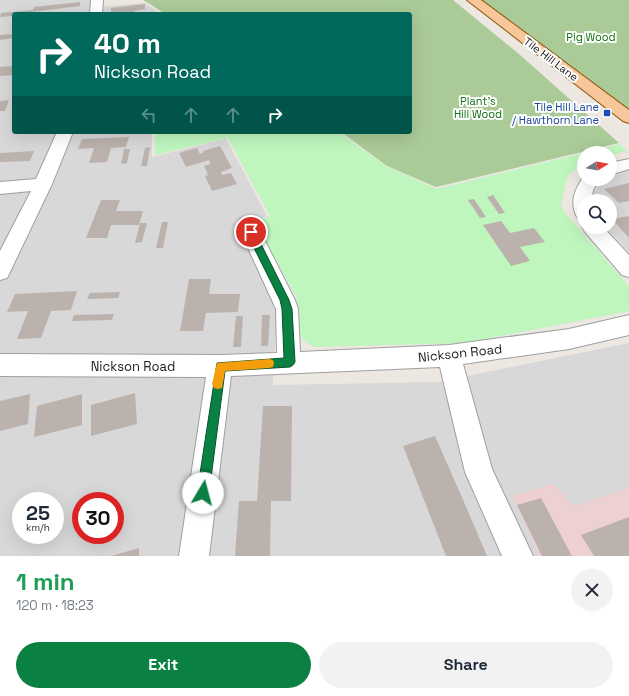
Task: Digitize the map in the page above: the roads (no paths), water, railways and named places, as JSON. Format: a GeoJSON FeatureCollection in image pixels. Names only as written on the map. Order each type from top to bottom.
{"type":"FeatureCollection","features":[{"type":"Feature","properties":{"kind":"main road","name":"Tile Hill Lane"},"geometry":{"type":"LineString","coordinates":[[473,0],[629,118]]}},
{"type":"Feature","properties":{"kind":"street"},"geometry":{"type":"LineString","coordinates":[[96,12],[97,0]]}},
{"type":"Feature","properties":{"kind":"street"},"geometry":{"type":"LineString","coordinates":[[0,272],[43,184],[64,134]]}},
{"type":"Feature","properties":{"kind":"street"},"geometry":{"type":"LineString","coordinates":[[617,167],[629,164]]}},
{"type":"Feature","properties":{"kind":"street"},"geometry":{"type":"LineString","coordinates":[[0,188],[43,184]]}},
{"type":"Feature","properties":{"kind":"street"},"geometry":{"type":"LineString","coordinates":[[247,224],[287,309],[290,362]]}},
{"type":"Feature","properties":{"kind":"street"},"geometry":{"type":"LineString","coordinates":[[598,234],[629,269]]}},
{"type":"Feature","properties":{"kind":"street","name":"Nickson Road"},"geometry":{"type":"LineString","coordinates":[[0,365],[220,366],[449,356],[569,339],[629,325]]}},
{"type":"Feature","properties":{"kind":"street"},"geometry":{"type":"LineString","coordinates":[[449,356],[479,472],[518,556]]}},
{"type":"Feature","properties":{"kind":"street"},"geometry":{"type":"LineString","coordinates":[[194,556],[220,366]]}},
{"type":"Feature","properties":{"kind":"place","name":"Tile Hill Lane / Hawthorn Lane"},"geometry":{"type":"Point","coordinates":[607,113]}},
{"type":"Feature","properties":{"kind":"park label","name":"Pig Wood"},"geometry":{"type":"Point","coordinates":[591,37]}},
{"type":"Feature","properties":{"kind":"park label","name":"Plant's Hill Wood"},"geometry":{"type":"Point","coordinates":[478,107]}}]}
